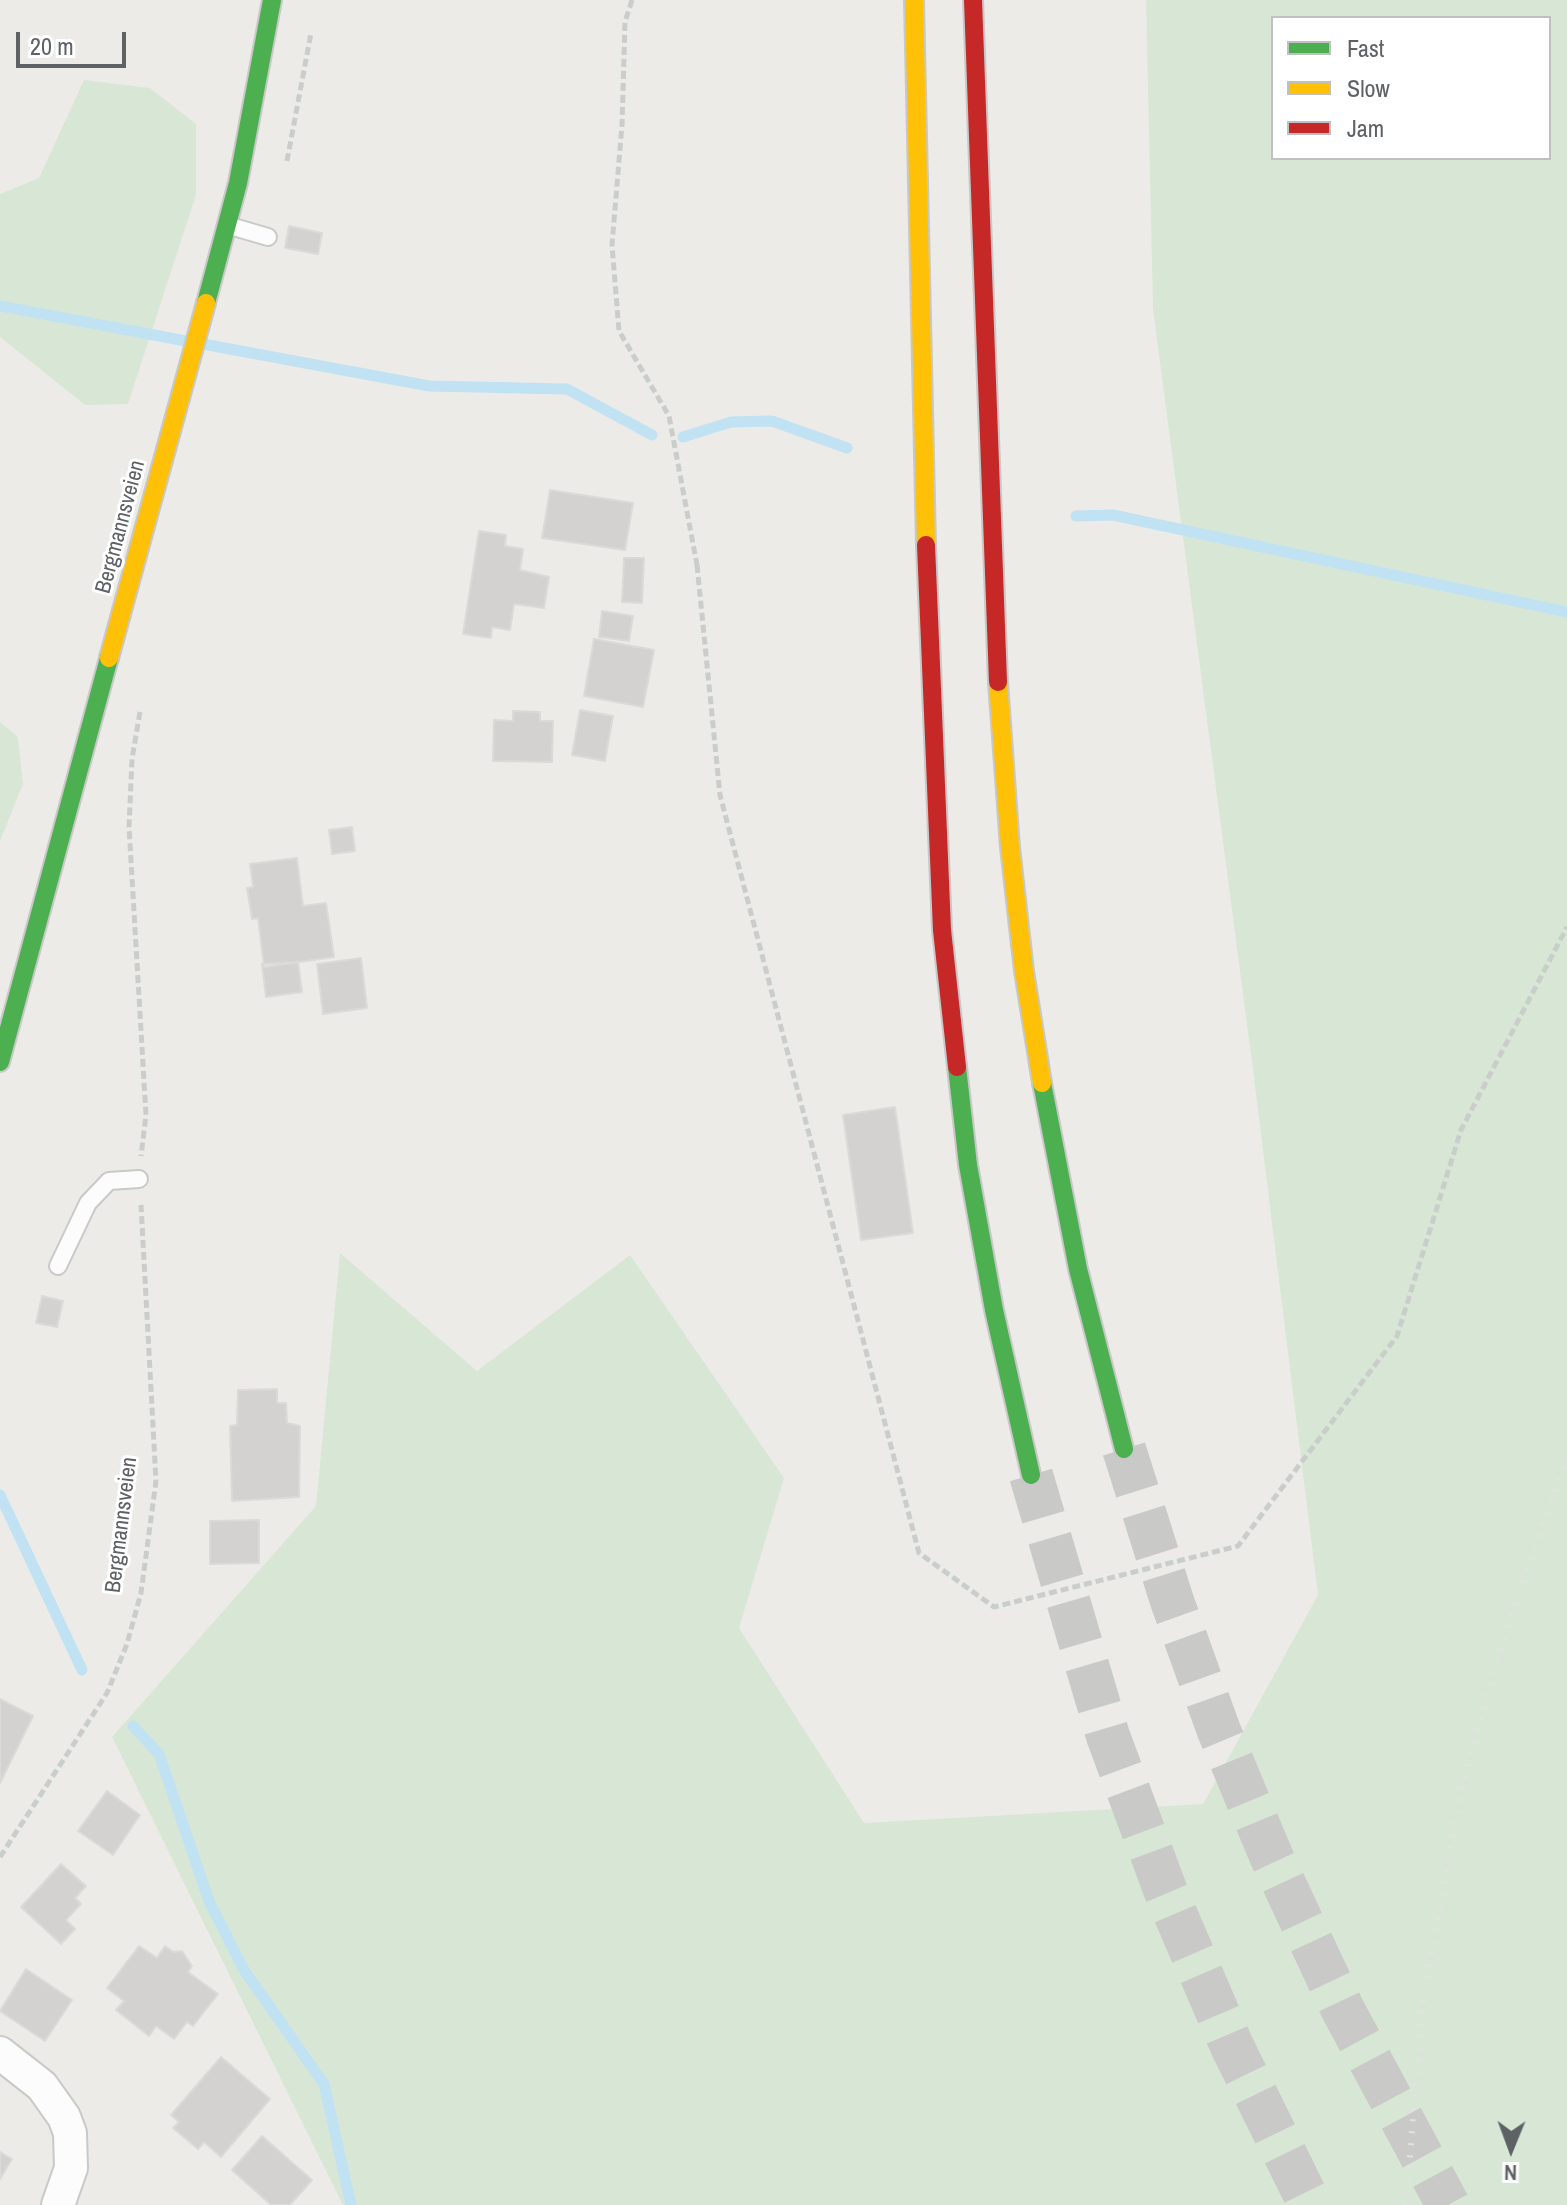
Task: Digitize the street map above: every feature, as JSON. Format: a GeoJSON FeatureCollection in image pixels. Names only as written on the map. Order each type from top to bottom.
{"type":"FeatureCollection","features":[{"type":"Feature","properties":{"kind":"main road","name":"Bergmannsveien"},"geometry":{"type":"LineString","coordinates":[[0,1062],[227,225],[253,116],[272,0]]}},
{"type":"Feature","properties":{"kind":"main road"},"geometry":{"type":"LineString","coordinates":[[914,0],[928,618],[942,930],[968,1165],[994,1310],[1031,1475]]}},
{"type":"Feature","properties":{"kind":"main road"},"geometry":{"type":"LineString","coordinates":[[973,0],[998,676],[1010,847],[1024,971],[1053,1149],[1078,1269],[1124,1449]]}},
{"type":"Feature","properties":{"kind":"street"},"geometry":{"type":"LineString","coordinates":[[0,2053],[42,2086],[64,2117],[70,2133],[71,2168],[58,2205]]}},
{"type":"Feature","properties":{"kind":"lane"},"geometry":{"type":"LineString","coordinates":[[227,225],[268,237]]}},
{"type":"Feature","properties":{"kind":"lane"},"geometry":{"type":"LineString","coordinates":[[58,1266],[88,1203],[109,1181],[139,1171]]}},
{"type":"Feature","properties":{"kind":"path"},"geometry":{"type":"LineString","coordinates":[[632,0],[625,22],[622,125],[612,245],[619,331],[669,416],[698,566]]}},
{"type":"Feature","properties":{"kind":"path"},"geometry":{"type":"LineString","coordinates":[[285,166],[311,29]]}},
{"type":"Feature","properties":{"kind":"path","name":"Bergmannsveien"},"geometry":{"type":"LineString","coordinates":[[0,1857],[107,1693],[127,1644],[141,1593],[156,1466],[139,1171],[146,1115],[129,827],[132,759],[143,696]]}},
{"type":"Feature","properties":{"kind":"green space"},"geometry":{"type":"Polygon","coordinates":[[[1146,0],[1567,0],[1567,2205],[343,2205],[112,1737],[316,1506],[340,1253],[477,1371],[630,1255],[784,1478],[739,1628],[864,1823],[1203,1804],[1318,1595],[1153,309],[1146,0]]]}},
{"type":"Feature","properties":{"kind":"green space"},"geometry":{"type":"Polygon","coordinates":[[[84,80],[150,88],[196,124],[196,195],[128,404],[85,405],[0,337],[0,194],[39,178],[84,80]]]}},
{"type":"Feature","properties":{"kind":"green space"},"geometry":{"type":"Polygon","coordinates":[[[0,722],[18,737],[23,784],[0,841],[0,722]]]}},
{"type":"Feature","properties":{"kind":"building"},"geometry":{"type":"Polygon","coordinates":[[[289,226],[322,233],[318,254],[285,248],[289,226]]]}},
{"type":"Feature","properties":{"kind":"building"},"geometry":{"type":"Polygon","coordinates":[[[550,490],[633,503],[625,550],[542,538],[550,490]]]}},
{"type":"Feature","properties":{"kind":"building"},"geometry":{"type":"Polygon","coordinates":[[[479,531],[506,535],[505,546],[523,549],[520,570],[549,577],[544,608],[514,604],[510,630],[492,627],[491,638],[463,634],[479,531]]]}},
{"type":"Feature","properties":{"kind":"building"},"geometry":{"type":"Polygon","coordinates":[[[624,558],[644,558],[642,603],[622,602],[624,558]]]}},
{"type":"Feature","properties":{"kind":"building"},"geometry":{"type":"Polygon","coordinates":[[[602,611],[633,616],[629,641],[599,637],[602,611]]]}},
{"type":"Feature","properties":{"kind":"building"},"geometry":{"type":"Polygon","coordinates":[[[594,639],[654,650],[643,707],[584,696],[594,639]]]}},
{"type":"Feature","properties":{"kind":"building"},"geometry":{"type":"Polygon","coordinates":[[[580,710],[613,716],[605,761],[572,755],[580,710]]]}},
{"type":"Feature","properties":{"kind":"building"},"geometry":{"type":"Polygon","coordinates":[[[513,711],[540,712],[540,721],[553,721],[552,762],[493,761],[494,720],[513,721],[513,711]]]}},
{"type":"Feature","properties":{"kind":"building"},"geometry":{"type":"Polygon","coordinates":[[[352,827],[355,851],[332,854],[329,830],[352,827]]]}},
{"type":"Feature","properties":{"kind":"building"},"geometry":{"type":"Polygon","coordinates":[[[297,858],[303,906],[326,903],[334,957],[264,967],[258,918],[252,919],[247,888],[253,887],[250,864],[297,858]]]}},
{"type":"Feature","properties":{"kind":"building"},"geometry":{"type":"Polygon","coordinates":[[[361,958],[367,1008],[323,1014],[317,964],[361,958]]]}},
{"type":"Feature","properties":{"kind":"building"},"geometry":{"type":"Polygon","coordinates":[[[298,962],[302,992],[266,997],[262,964],[298,962]]]}},
{"type":"Feature","properties":{"kind":"building"},"geometry":{"type":"Polygon","coordinates":[[[895,1107],[913,1233],[861,1240],[843,1115],[895,1107]]]}},
{"type":"Feature","properties":{"kind":"building"},"geometry":{"type":"Polygon","coordinates":[[[42,1296],[63,1301],[57,1327],[36,1323],[42,1296]]]}},
{"type":"Feature","properties":{"kind":"building"},"geometry":{"type":"Polygon","coordinates":[[[277,1389],[277,1403],[286,1403],[287,1423],[300,1426],[299,1497],[232,1501],[230,1426],[237,1425],[238,1390],[277,1389]]]}},
{"type":"Feature","properties":{"kind":"building"},"geometry":{"type":"Polygon","coordinates":[[[259,1520],[259,1563],[210,1564],[210,1521],[259,1520]]]}},
{"type":"Feature","properties":{"kind":"building"},"geometry":{"type":"Polygon","coordinates":[[[0,1699],[33,1716],[0,1783],[0,1699]]]}},
{"type":"Feature","properties":{"kind":"building"},"geometry":{"type":"Polygon","coordinates":[[[107,1791],[140,1815],[113,1855],[78,1831],[107,1791]]]}},
{"type":"Feature","properties":{"kind":"building"},"geometry":{"type":"Polygon","coordinates":[[[61,1864],[86,1886],[75,1898],[81,1904],[66,1920],[75,1929],[61,1944],[21,1907],[61,1864]]]}},
{"type":"Feature","properties":{"kind":"building"},"geometry":{"type":"Polygon","coordinates":[[[139,1946],[157,1958],[165,1946],[173,1952],[182,1951],[192,1966],[188,1972],[218,1994],[193,2026],[187,2022],[174,2039],[156,2026],[149,2036],[116,2010],[124,2001],[107,1988],[139,1946]]]}},
{"type":"Feature","properties":{"kind":"building"},"geometry":{"type":"Polygon","coordinates":[[[26,1969],[72,2000],[45,2041],[0,2011],[26,1969]]]}},
{"type":"Feature","properties":{"kind":"building"},"geometry":{"type":"Polygon","coordinates":[[[221,2057],[270,2099],[221,2157],[204,2142],[198,2149],[173,2128],[179,2122],[171,2115],[221,2057]]]}},
{"type":"Feature","properties":{"kind":"building"},"geometry":{"type":"Polygon","coordinates":[[[262,2136],[312,2180],[290,2205],[271,2205],[232,2170],[262,2136]]]}},
{"type":"Feature","properties":{"kind":"building"},"geometry":{"type":"Polygon","coordinates":[[[0,2152],[12,2159],[0,2179],[0,2152]]]}},
{"type":"Feature","properties":{"kind":"waterway"},"geometry":{"type":"LineString","coordinates":[[0,306],[186,341]]}},
{"type":"Feature","properties":{"kind":"waterway"},"geometry":{"type":"LineString","coordinates":[[203,344],[429,386],[567,389],[652,435]]}},
{"type":"Feature","properties":{"kind":"waterway"},"geometry":{"type":"LineString","coordinates":[[683,437],[731,422],[772,421],[847,448]]}},
{"type":"Feature","properties":{"kind":"waterway"},"geometry":{"type":"LineString","coordinates":[[1076,516],[1113,515],[1567,612]]}},
{"type":"Feature","properties":{"kind":"waterway"},"geometry":{"type":"LineString","coordinates":[[0,1495],[82,1670]]}},
{"type":"Feature","properties":{"kind":"waterway"},"geometry":{"type":"LineString","coordinates":[[133,1726],[159,1754],[209,1901],[244,1970],[324,2084],[351,2205]]}},
{"type":"Feature","properties":{"kind":"tunnel"},"geometry":{"type":"LineString","coordinates":[[1124,1449],[1172,1601],[1219,1731],[1272,1858],[1342,2008],[1448,2205]]}},
{"type":"Feature","properties":{"kind":"tunnel"},"geometry":{"type":"LineString","coordinates":[[1031,1475],[1108,1736],[1166,1892],[1231,2044],[1310,2205]]}},
{"type":"Feature","properties":{"kind":"railway"},"geometry":{"type":"LineString","coordinates":[[1406,2205],[1422,2008],[1463,1782],[1508,1623],[1567,1456]]}},
{"type":"Feature","properties":{"kind":"traffic: fast"},"geometry":{"type":"LineString","coordinates":[[206,303],[238,183],[272,0]]}},
{"type":"Feature","properties":{"kind":"traffic: fast"},"geometry":{"type":"LineString","coordinates":[[0,1062],[109,658]]}},
{"type":"Feature","properties":{"kind":"traffic: fast"},"geometry":{"type":"LineString","coordinates":[[957,1067],[968,1165],[994,1310],[1031,1475]]}},
{"type":"Feature","properties":{"kind":"traffic: fast"},"geometry":{"type":"LineString","coordinates":[[1042,1083],[1078,1269],[1124,1449]]}},
{"type":"Feature","properties":{"kind":"traffic: slow"},"geometry":{"type":"LineString","coordinates":[[914,0],[926,545]]}},
{"type":"Feature","properties":{"kind":"traffic: slow"},"geometry":{"type":"LineString","coordinates":[[109,658],[206,303]]}},
{"type":"Feature","properties":{"kind":"traffic: slow"},"geometry":{"type":"LineString","coordinates":[[998,682],[1010,847],[1024,971],[1042,1083]]}},
{"type":"Feature","properties":{"kind":"traffic: jam"},"geometry":{"type":"LineString","coordinates":[[973,0],[998,682]]}},
{"type":"Feature","properties":{"kind":"traffic: jam"},"geometry":{"type":"LineString","coordinates":[[926,545],[942,930],[957,1067]]}}]}
